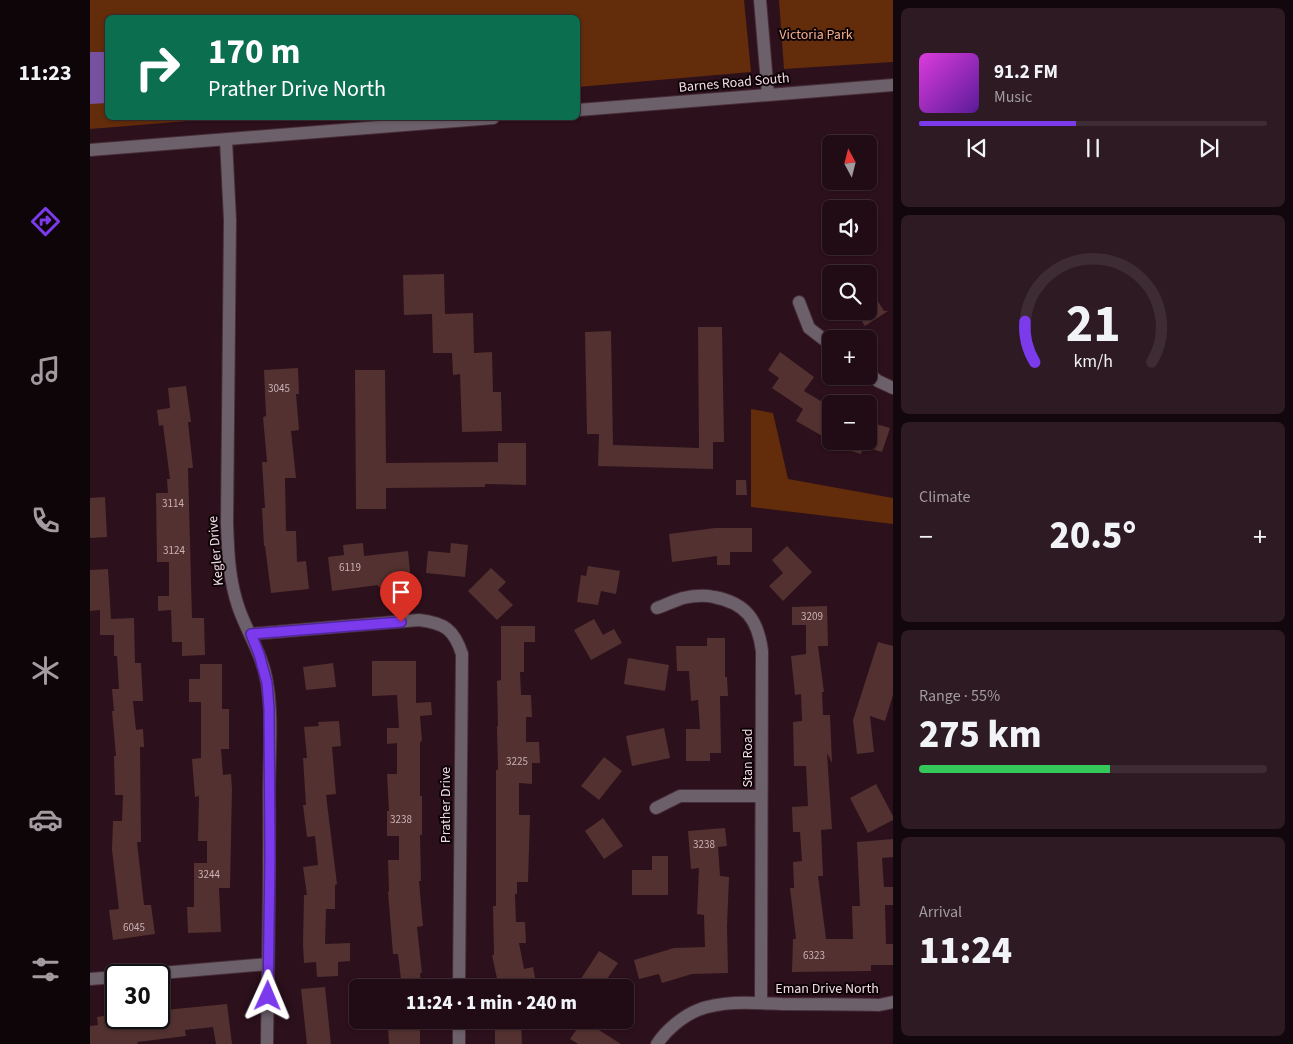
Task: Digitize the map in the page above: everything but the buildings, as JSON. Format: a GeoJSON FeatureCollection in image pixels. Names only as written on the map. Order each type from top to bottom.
{"type":"FeatureCollection","features":[{"type":"Feature","properties":{"kind":"street"},"geometry":{"type":"LineString","coordinates":[[760,0],[768,95]]}},
{"type":"Feature","properties":{"kind":"street","name":"Barnes Road South"},"geometry":{"type":"LineString","coordinates":[[580,110],[893,85]]}},
{"type":"Feature","properties":{"kind":"street"},"geometry":{"type":"LineString","coordinates":[[90,150],[469,120]]}},
{"type":"Feature","properties":{"kind":"street","name":"Kegler Drive"},"geometry":{"type":"LineString","coordinates":[[226,140],[230,220],[228,558],[234,595],[259,654],[267,683],[269,708],[267,1044]]}},
{"type":"Feature","properties":{"kind":"street"},"geometry":{"type":"LineString","coordinates":[[799,302],[809,328],[822,338]]}},
{"type":"Feature","properties":{"kind":"street"},"geometry":{"type":"LineString","coordinates":[[877,380],[893,388]]}},
{"type":"Feature","properties":{"kind":"street","name":"Stan Road"},"geometry":{"type":"LineString","coordinates":[[657,608],[684,598],[708,596],[728,600],[742,607],[752,619],[760,634],[762,651],[761,1003]]}},
{"type":"Feature","properties":{"kind":"street","name":"Prather Drive"},"geometry":{"type":"LineString","coordinates":[[251,634],[419,620],[434,622],[447,628],[457,639],[462,654],[459,979]]}},
{"type":"Feature","properties":{"kind":"street"},"geometry":{"type":"LineString","coordinates":[[656,808],[680,796],[761,796]]}},
{"type":"Feature","properties":{"kind":"street"},"geometry":{"type":"LineString","coordinates":[[170,972],[268,964]]}},
{"type":"Feature","properties":{"kind":"street"},"geometry":{"type":"LineString","coordinates":[[90,979],[105,978]]}},
{"type":"Feature","properties":{"kind":"street","name":"Eman Drive North"},"geometry":{"type":"LineString","coordinates":[[657,1044],[682,1019],[698,1010],[715,1006],[761,1003],[879,1005],[893,1002]]}},
{"type":"Feature","properties":{"kind":"street"},"geometry":{"type":"LineString","coordinates":[[459,1029],[459,1044]]}},
{"type":"Feature","properties":{"kind":"green space"},"geometry":{"type":"Polygon","coordinates":[[[90,0],[744,0],[751,72],[580,87],[580,15],[105,15],[105,120],[200,120],[90,129],[90,0]]]}},
{"type":"Feature","properties":{"kind":"green space","name":"Victoria Park"},"geometry":{"type":"Polygon","coordinates":[[[779,0],[893,0],[893,62],[784,69],[779,0]]]}},
{"type":"Feature","properties":{"kind":"green space"},"geometry":{"type":"Polygon","coordinates":[[[751,409],[773,413],[788,479],[893,498],[893,524],[751,507],[751,409]]]}},
{"type":"Feature","properties":{"kind":"shaded area"},"geometry":{"type":"Polygon","coordinates":[[[90,52],[105,52],[105,103],[90,104],[90,52]]]}},
{"type":"Feature","properties":{"kind":"route"},"geometry":{"type":"LineString","coordinates":[[268,996],[270,858],[269,708],[267,683],[251,634],[401,622]]}}]}
